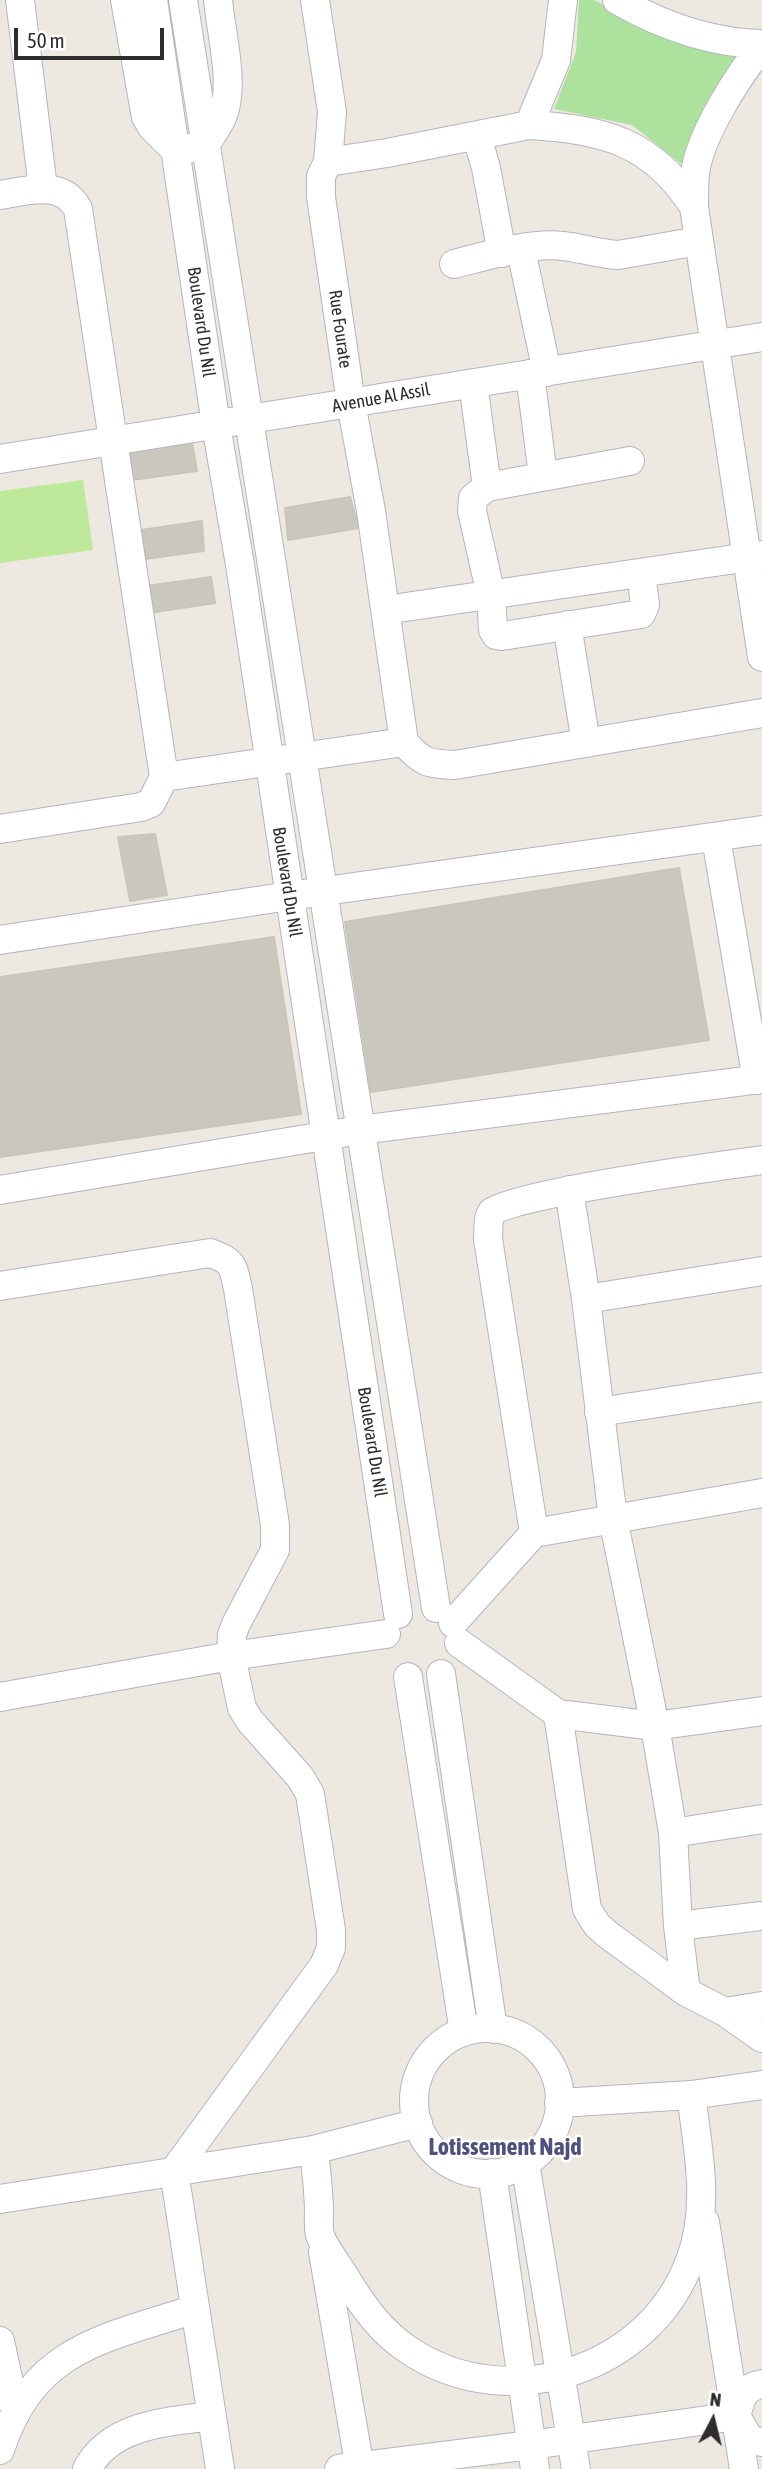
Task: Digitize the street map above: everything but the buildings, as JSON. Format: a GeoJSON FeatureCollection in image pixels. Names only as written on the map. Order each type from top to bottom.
{"type":"FeatureCollection","features":[{"type":"Feature","properties":{"kind":"street"},"geometry":{"type":"LineString","coordinates":[[20,0],[43,188]]}},
{"type":"Feature","properties":{"kind":"street"},"geometry":{"type":"LineString","coordinates":[[125,0],[146,117],[175,150],[205,146],[224,114],[227,73],[218,0]]}},
{"type":"Feature","properties":{"kind":"street","name":"Boulevard Du Nil"},"geometry":{"type":"LineString","coordinates":[[153,0],[326,1136],[392,1624]]}},
{"type":"Feature","properties":{"kind":"street","name":"Boulevard Du Nil"},"geometry":{"type":"LineString","coordinates":[[183,0],[360,1130],[450,1625]]}},
{"type":"Feature","properties":{"kind":"street","name":"Rue Fourate"},"geometry":{"type":"LineString","coordinates":[[315,0],[332,112],[328,162],[321,176],[321,197],[404,742]]}},
{"type":"Feature","properties":{"kind":"street"},"geometry":{"type":"LineString","coordinates":[[529,125],[556,60],[563,0]]}},
{"type":"Feature","properties":{"kind":"street"},"geometry":{"type":"LineString","coordinates":[[617,0],[648,16],[701,35],[734,43],[762,45],[731,92],[707,137],[695,172],[694,207],[715,345],[754,556],[762,657]]}},
{"type":"Feature","properties":{"kind":"street"},"geometry":{"type":"LineString","coordinates":[[328,162],[529,125],[566,129],[625,141],[663,167],[682,188],[694,207]]}},
{"type":"Feature","properties":{"kind":"street"},"geometry":{"type":"LineString","coordinates":[[477,136],[511,251],[538,373],[543,476]]}},
{"type":"Feature","properties":{"kind":"street"},"geometry":{"type":"LineString","coordinates":[[0,195],[43,188],[68,195],[78,209],[164,777],[151,803],[141,807],[0,829]]}},
{"type":"Feature","properties":{"kind":"street"},"geometry":{"type":"LineString","coordinates":[[454,264],[511,251],[563,246],[618,255],[699,241]]}},
{"type":"Feature","properties":{"kind":"street","name":"Avenue Al Assil"},"geometry":{"type":"LineString","coordinates":[[0,459],[762,337]]}},
{"type":"Feature","properties":{"kind":"street"},"geometry":{"type":"LineString","coordinates":[[473,383],[487,488]]}},
{"type":"Feature","properties":{"kind":"street"},"geometry":{"type":"LineString","coordinates":[[630,461],[487,488],[477,493],[472,504],[491,595],[493,630],[496,635],[641,614],[645,606],[640,573]]}},
{"type":"Feature","properties":{"kind":"street"},"geometry":{"type":"LineString","coordinates":[[385,610],[754,556]]}},
{"type":"Feature","properties":{"kind":"street"},"geometry":{"type":"LineString","coordinates":[[567,625],[586,743]]}},
{"type":"Feature","properties":{"kind":"street"},"geometry":{"type":"LineString","coordinates":[[164,777],[404,742],[417,757],[429,764],[455,765],[762,713]]}},
{"type":"Feature","properties":{"kind":"street"},"geometry":{"type":"LineString","coordinates":[[0,940],[322,891],[762,830]]}},
{"type":"Feature","properties":{"kind":"street"},"geometry":{"type":"LineString","coordinates":[[0,1191],[360,1130],[759,1079],[716,838]]}},
{"type":"Feature","properties":{"kind":"street"},"geometry":{"type":"LineString","coordinates":[[534,1534],[488,1239],[492,1213],[502,1205],[569,1190],[762,1160]]}},
{"type":"Feature","properties":{"kind":"street"},"geometry":{"type":"LineString","coordinates":[[569,1190],[586,1299],[613,1518],[655,1726],[673,1833],[678,1926],[686,1992]]}},
{"type":"Feature","properties":{"kind":"street"},"geometry":{"type":"LineString","coordinates":[[0,1286],[210,1253],[233,1265],[275,1525],[275,1550],[236,1624],[232,1635],[231,1656],[242,1708],[250,1721],[300,1777],[310,1794],[331,1930],[331,1948],[324,1965],[174,2171],[220,2469]]}},
{"type":"Feature","properties":{"kind":"street"},"geometry":{"type":"LineString","coordinates":[[586,1299],[762,1271]]}},
{"type":"Feature","properties":{"kind":"street"},"geometry":{"type":"LineString","coordinates":[[599,1412],[762,1387]]}},
{"type":"Feature","properties":{"kind":"street"},"geometry":{"type":"LineString","coordinates":[[392,1624],[388,1657],[394,1667],[408,1676],[428,1679],[440,1674],[452,1663],[450,1625],[534,1534],[762,1493]]}},
{"type":"Feature","properties":{"kind":"street"},"geometry":{"type":"LineString","coordinates":[[0,1697],[392,1624],[417,1606],[450,1625],[558,1714],[655,1726],[762,1710]]}},
{"type":"Feature","properties":{"kind":"street"},"geometry":{"type":"LineString","coordinates":[[440,1674],[493,2029]]}},
{"type":"Feature","properties":{"kind":"street"},"geometry":{"type":"LineString","coordinates":[[408,1676],[464,2032]]}},
{"type":"Feature","properties":{"kind":"street"},"geometry":{"type":"LineString","coordinates":[[558,1714],[587,1909],[597,1926],[686,1992],[725,2012],[762,2038]]}},
{"type":"Feature","properties":{"kind":"street"},"geometry":{"type":"LineString","coordinates":[[673,1833],[762,1819]]}},
{"type":"Feature","properties":{"kind":"street"},"geometry":{"type":"LineString","coordinates":[[678,1926],[762,1916]]}},
{"type":"Feature","properties":{"kind":"street"},"geometry":{"type":"LineString","coordinates":[[725,2012],[762,2006]]}},
{"type":"Feature","properties":{"kind":"street"},"geometry":{"type":"LineString","coordinates":[[493,2029],[513,2034],[539,2051],[557,2079],[557,2120],[548,2140],[525,2163],[492,2173],[471,2172],[442,2158],[427,2143],[418,2123],[414,2102],[420,2072],[438,2047],[464,2032],[493,2029]]}},
{"type":"Feature","properties":{"kind":"street"},"geometry":{"type":"LineString","coordinates":[[559,2103],[691,2095],[762,2085]]}},
{"type":"Feature","properties":{"kind":"street"},"geometry":{"type":"LineString","coordinates":[[691,2095],[702,2202],[744,2469]]}},
{"type":"Feature","properties":{"kind":"street"},"geometry":{"type":"LineString","coordinates":[[0,2199],[313,2150],[418,2123]]}},
{"type":"Feature","properties":{"kind":"street"},"geometry":{"type":"LineString","coordinates":[[313,2150],[317,2169],[320,2235],[353,2468],[533,2457],[572,2438],[736,2416]]}},
{"type":"Feature","properties":{"kind":"street"},"geometry":{"type":"LineString","coordinates":[[525,2163],[576,2469]]}},
{"type":"Feature","properties":{"kind":"street"},"geometry":{"type":"LineString","coordinates":[[492,2173],[533,2457]]}},
{"type":"Feature","properties":{"kind":"street"},"geometry":{"type":"LineString","coordinates":[[320,2235],[364,2309],[384,2331],[408,2350],[456,2372],[481,2379],[522,2382],[560,2375],[608,2357],[635,2338],[655,2319],[678,2286],[691,2259],[702,2202]]}},
{"type":"Feature","properties":{"kind":"street"},"geometry":{"type":"LineString","coordinates":[[5,2431],[43,2375],[65,2358],[104,2339],[195,2309]]}},
{"type":"Feature","properties":{"kind":"street"},"geometry":{"type":"LineString","coordinates":[[0,2341],[5,2431]]}},
{"type":"Feature","properties":{"kind":"street"},"geometry":{"type":"LineString","coordinates":[[762,2384],[752,2385],[743,2394],[736,2416],[750,2440],[762,2442]]}},
{"type":"Feature","properties":{"kind":"street"},"geometry":{"type":"LineString","coordinates":[[87,2469],[97,2453],[132,2431],[155,2424],[212,2416]]}},
{"type":"Feature","properties":{"kind":"green space"},"geometry":{"type":"Polygon","coordinates":[[[579,0],[594,0],[657,32],[744,59],[689,170],[632,125],[554,109],[576,52],[579,0]]]}},
{"type":"Feature","properties":{"kind":"green space"},"geometry":{"type":"Polygon","coordinates":[[[83,480],[93,550],[0,563],[0,491],[83,480]]]}},
{"type":"Feature","properties":{"kind":"district","name":"Lotissement Najd"},"geometry":{"type":"Point","coordinates":[505,2147]}}]}
